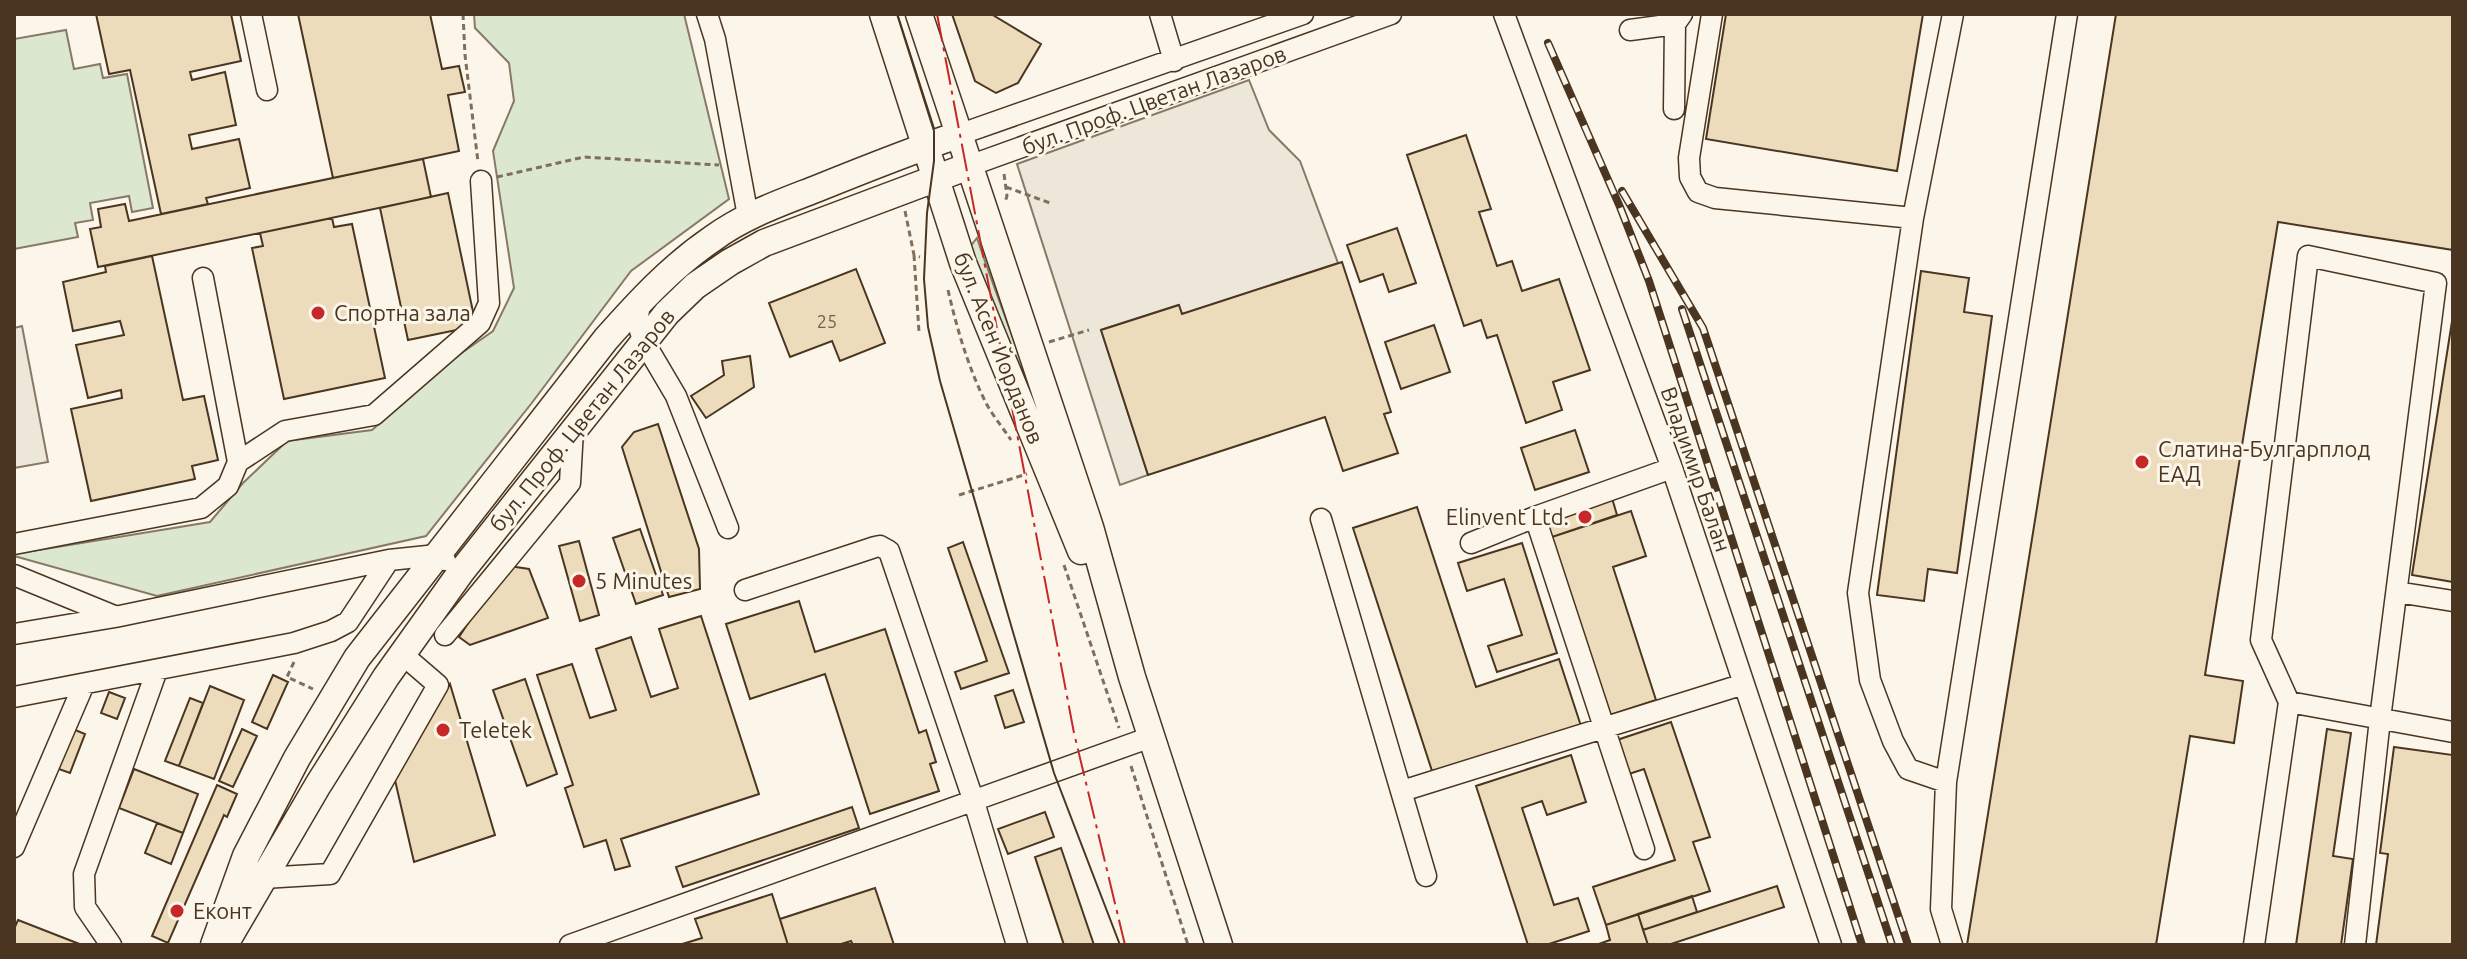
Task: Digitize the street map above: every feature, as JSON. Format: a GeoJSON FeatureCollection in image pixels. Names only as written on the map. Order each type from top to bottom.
{"type":"FeatureCollection","features":[{"type":"Feature","properties":{"kind":"main road","name":"бул. Асен Йорданов"},"geometry":{"type":"LineString","coordinates":[[883,14],[963,263],[1132,677]]}},
{"type":"Feature","properties":{"kind":"main road","name":"бул. Асен Йорданов"},"geometry":{"type":"LineString","coordinates":[[919,14],[1090,527],[1132,677],[1219,945]]}},
{"type":"Feature","properties":{"kind":"main road","name":"бул. Проф. Цветан Лазаров"},"geometry":{"type":"LineString","coordinates":[[214,945],[246,856],[297,758],[357,658],[606,339],[641,300],[677,264],[748,216],[925,145],[958,135]]}},
{"type":"Feature","properties":{"kind":"main road","name":"бул. Проф. Цветан Лазаров"},"geometry":{"type":"LineString","coordinates":[[225,945],[318,785],[402,654],[461,572],[667,313],[695,286],[764,243],[969,166]]}},
{"type":"Feature","properties":{"kind":"street"},"geometry":{"type":"LineString","coordinates":[[251,14],[267,90]]}},
{"type":"Feature","properties":{"kind":"street"},"geometry":{"type":"LineString","coordinates":[[707,14],[715,39],[748,216]]}},
{"type":"Feature","properties":{"kind":"street"},"geometry":{"type":"LineString","coordinates":[[1160,14],[1174,61]]}},
{"type":"Feature","properties":{"kind":"street","name":"бул. Проф. Цветан Лазаров"},"geometry":{"type":"LineString","coordinates":[[958,135],[1303,14]]}},
{"type":"Feature","properties":{"kind":"street","name":"бул. Проф. Цветан Лазаров"},"geometry":{"type":"LineString","coordinates":[[969,166],[1391,14]]}},
{"type":"Feature","properties":{"kind":"street","name":"Владимир Балан"},"geometry":{"type":"LineString","coordinates":[[1504,14],[1672,468],[1831,945]]}},
{"type":"Feature","properties":{"kind":"street"},"geometry":{"type":"LineString","coordinates":[[1712,14],[1689,158],[1690,177],[1698,192],[1715,198],[1913,218]]}},
{"type":"Feature","properties":{"kind":"street"},"geometry":{"type":"LineString","coordinates":[[1946,782],[1908,769],[1893,741],[1870,680],[1858,593],[1913,218],[1953,14]]}},
{"type":"Feature","properties":{"kind":"street"},"geometry":{"type":"LineString","coordinates":[[1952,945],[1941,909],[1946,782],[2067,14]]}},
{"type":"Feature","properties":{"kind":"street"},"geometry":{"type":"LineString","coordinates":[[1630,30],[1678,19],[1674,109]]}},
{"type":"Feature","properties":{"kind":"street"},"geometry":{"type":"LineString","coordinates":[[238,462],[285,431],[374,415],[480,323],[489,303],[481,181]]}},
{"type":"Feature","properties":{"kind":"street"},"geometry":{"type":"LineString","coordinates":[[2254,945],[2289,702],[2261,640],[2308,256],[2436,283],[2380,719],[2355,945]]}},
{"type":"Feature","properties":{"kind":"street"},"geometry":{"type":"LineString","coordinates":[[14,544],[201,508],[228,486],[238,462],[203,278]]}},
{"type":"Feature","properties":{"kind":"street"},"geometry":{"type":"LineString","coordinates":[[641,300],[637,321],[643,340],[676,396],[728,528]]}},
{"type":"Feature","properties":{"kind":"street"},"geometry":{"type":"LineString","coordinates":[[445,635],[570,483],[573,429]]}},
{"type":"Feature","properties":{"kind":"street"},"geometry":{"type":"LineString","coordinates":[[1471,543],[1672,468]]}},
{"type":"Feature","properties":{"kind":"street"},"geometry":{"type":"LineString","coordinates":[[1535,517],[1644,849]]}},
{"type":"Feature","properties":{"kind":"street"},"geometry":{"type":"LineString","coordinates":[[1321,519],[1426,876]]}},
{"type":"Feature","properties":{"kind":"street"},"geometry":{"type":"LineString","coordinates":[[745,590],[875,547],[889,551],[974,802],[1017,945]]}},
{"type":"Feature","properties":{"kind":"street"},"geometry":{"type":"LineString","coordinates":[[14,634],[115,617],[389,560],[437,555],[461,572]]}},
{"type":"Feature","properties":{"kind":"street"},"geometry":{"type":"LineString","coordinates":[[14,697],[294,643],[331,631],[348,622],[389,560]]}},
{"type":"Feature","properties":{"kind":"street"},"geometry":{"type":"LineString","coordinates":[[14,575],[115,617]]}},
{"type":"Feature","properties":{"kind":"street"},"geometry":{"type":"LineString","coordinates":[[2397,592],[2453,601]]}},
{"type":"Feature","properties":{"kind":"street"},"geometry":{"type":"LineString","coordinates":[[263,878],[330,874],[438,685],[402,654]]}},
{"type":"Feature","properties":{"kind":"street"},"geometry":{"type":"LineString","coordinates":[[111,945],[85,907],[84,874],[157,670]]}},
{"type":"Feature","properties":{"kind":"street"},"geometry":{"type":"LineString","coordinates":[[14,847],[84,684]]}},
{"type":"Feature","properties":{"kind":"street"},"geometry":{"type":"LineString","coordinates":[[1402,791],[1744,684]]}},
{"type":"Feature","properties":{"kind":"street"},"geometry":{"type":"LineString","coordinates":[[2289,702],[2453,732]]}},
{"type":"Feature","properties":{"kind":"street"},"geometry":{"type":"LineString","coordinates":[[570,945],[1151,737]]}},
{"type":"Feature","properties":{"kind":"path"},"geometry":{"type":"LineString","coordinates":[[463,14],[465,55],[481,181],[584,157],[738,166]]}},
{"type":"Feature","properties":{"kind":"path"},"geometry":{"type":"LineString","coordinates":[[1002,205],[1007,196],[1003,169]]}},
{"type":"Feature","properties":{"kind":"path"},"geometry":{"type":"LineString","coordinates":[[1006,187],[1050,203]]}},
{"type":"Feature","properties":{"kind":"path"},"geometry":{"type":"LineString","coordinates":[[904,203],[914,255],[919,332]]}},
{"type":"Feature","properties":{"kind":"path"},"geometry":{"type":"LineString","coordinates":[[914,255],[920,257]]}},
{"type":"Feature","properties":{"kind":"path"},"geometry":{"type":"LineString","coordinates":[[947,280],[966,355],[986,403],[1013,444]]}},
{"type":"Feature","properties":{"kind":"path"},"geometry":{"type":"LineString","coordinates":[[949,325],[956,323]]}},
{"type":"Feature","properties":{"kind":"path"},"geometry":{"type":"LineString","coordinates":[[1046,343],[1089,330]]}},
{"type":"Feature","properties":{"kind":"path"},"geometry":{"type":"LineString","coordinates":[[1024,465],[1030,481]]}},
{"type":"Feature","properties":{"kind":"path"},"geometry":{"type":"LineString","coordinates":[[959,495],[1027,474]]}},
{"type":"Feature","properties":{"kind":"path"},"geometry":{"type":"LineString","coordinates":[[1062,561],[1188,945]]}},
{"type":"Feature","properties":{"kind":"path"},"geometry":{"type":"LineString","coordinates":[[290,672],[287,677],[316,691]]}},
{"type":"Feature","properties":{"kind":"green space"},"geometry":{"type":"Polygon","coordinates":[[[474,14],[684,14],[729,199],[631,271],[426,536],[157,596],[14,556],[210,522],[243,483],[287,441],[372,430],[453,359],[493,331],[514,288],[493,151],[514,101],[509,63],[475,28],[474,14]]]}},
{"type":"Feature","properties":{"kind":"green space"},"geometry":{"type":"Polygon","coordinates":[[[66,30],[74,69],[100,64],[103,78],[127,74],[153,208],[132,212],[129,196],[90,203],[93,220],[75,223],[78,237],[14,249],[14,39],[66,30]]]}},
{"type":"Feature","properties":{"kind":"green space"},"geometry":{"type":"Polygon","coordinates":[[[977,238],[1050,436],[1073,502],[969,248],[977,238]]]}},
{"type":"Feature","properties":{"kind":"shaded area"},"geometry":{"type":"Polygon","coordinates":[[[1249,80],[1269,130],[1300,161],[1338,263],[1182,314],[1178,305],[1101,330],[1148,475],[1120,485],[1017,164],[1249,80]]]}},
{"type":"Feature","properties":{"kind":"shaded area"},"geometry":{"type":"Polygon","coordinates":[[[22,326],[48,462],[14,468],[14,328],[22,326]]]}},
{"type":"Feature","properties":{"kind":"building"},"geometry":{"type":"Polygon","coordinates":[[[96,14],[231,14],[241,61],[190,72],[192,80],[225,72],[236,125],[189,135],[192,149],[239,139],[250,188],[206,198],[208,204],[161,214],[130,70],[109,74],[96,14]]]}},
{"type":"Feature","properties":{"kind":"building"},"geometry":{"type":"Polygon","coordinates":[[[298,14],[430,14],[442,69],[459,66],[465,92],[448,95],[459,151],[333,178],[298,14]]]}},
{"type":"Feature","properties":{"kind":"building"},"geometry":{"type":"Polygon","coordinates":[[[952,14],[991,14],[1041,44],[1018,83],[996,93],[975,81],[952,14]]]}},
{"type":"Feature","properties":{"kind":"building"},"geometry":{"type":"Polygon","coordinates":[[[1726,14],[1923,14],[1897,171],[1706,139],[1726,14]]]}},
{"type":"Feature","properties":{"kind":"building","name":"Слатина-Булгарплод ЕАД"},"geometry":{"type":"Polygon","coordinates":[[[2116,14],[2453,14],[2453,250],[2278,222],[2205,675],[2243,681],[2234,743],[2190,736],[2156,945],[1967,945],[2116,14]]]}},
{"type":"Feature","properties":{"kind":"building"},"geometry":{"type":"Polygon","coordinates":[[[1466,135],[1491,209],[1479,212],[1497,266],[1512,261],[1522,291],[1559,279],[1590,370],[1553,382],[1562,410],[1526,423],[1497,335],[1487,338],[1481,320],[1464,326],[1407,155],[1466,135]]]}},
{"type":"Feature","properties":{"kind":"building"},"geometry":{"type":"Polygon","coordinates":[[[423,159],[431,197],[98,267],[90,229],[101,227],[98,209],[125,204],[129,221],[423,159]]]}},
{"type":"Feature","properties":{"kind":"building"},"geometry":{"type":"Polygon","coordinates":[[[448,193],[476,326],[408,340],[380,208],[448,193]]]}},
{"type":"Feature","properties":{"kind":"building","name":"Спортна зала"},"geometry":{"type":"Polygon","coordinates":[[[332,218],[334,227],[352,224],[385,378],[284,399],[252,248],[263,246],[260,233],[332,218]]]}},
{"type":"Feature","properties":{"kind":"building"},"geometry":{"type":"Polygon","coordinates":[[[1397,228],[1416,283],[1389,292],[1383,274],[1360,282],[1347,245],[1397,228]]]}},
{"type":"Feature","properties":{"kind":"building"},"geometry":{"type":"Polygon","coordinates":[[[152,256],[183,400],[204,396],[218,460],[192,466],[195,479],[91,501],[71,409],[122,398],[121,390],[88,398],[76,345],[124,335],[120,321],[73,331],[63,282],[106,272],[105,266],[152,256]]]}},
{"type":"Feature","properties":{"kind":"building"},"geometry":{"type":"Polygon","coordinates":[[[1342,262],[1391,412],[1384,414],[1398,453],[1343,471],[1325,417],[1148,475],[1101,330],[1179,305],[1182,314],[1342,262]]]}},
{"type":"Feature","properties":{"kind":"building"},"geometry":{"type":"Polygon","coordinates":[[[856,269],[885,343],[840,361],[832,341],[790,357],[769,303],[856,269]]]}},
{"type":"Feature","properties":{"kind":"building"},"geometry":{"type":"Polygon","coordinates":[[[1921,271],[1969,278],[1964,312],[1992,316],[1957,573],[1928,569],[1924,601],[1877,595],[1921,271]]]}},
{"type":"Feature","properties":{"kind":"building","name":"Слатина-Булгарплод ЕАД"},"geometry":{"type":"Polygon","coordinates":[[[2453,315],[2453,582],[2412,575],[2453,315]]]}},
{"type":"Feature","properties":{"kind":"building"},"geometry":{"type":"Polygon","coordinates":[[[1434,325],[1450,372],[1401,389],[1385,342],[1434,325]]]}},
{"type":"Feature","properties":{"kind":"building"},"geometry":{"type":"Polygon","coordinates":[[[750,356],[754,387],[706,418],[691,396],[724,375],[722,361],[750,356]]]}},
{"type":"Feature","properties":{"kind":"building"},"geometry":{"type":"Polygon","coordinates":[[[658,424],[699,549],[700,589],[669,597],[622,447],[634,432],[658,424]]]}},
{"type":"Feature","properties":{"kind":"building"},"geometry":{"type":"Polygon","coordinates":[[[1575,430],[1589,472],[1535,490],[1521,448],[1575,430]]]}},
{"type":"Feature","properties":{"kind":"building","name":"Elinvent Ltd."},"geometry":{"type":"Polygon","coordinates":[[[1612,498],[1617,515],[1552,537],[1547,522],[1612,498]]]}},
{"type":"Feature","properties":{"kind":"building"},"geometry":{"type":"Polygon","coordinates":[[[1417,507],[1476,687],[1559,659],[1581,726],[1433,774],[1353,528],[1417,507]]]}},
{"type":"Feature","properties":{"kind":"building"},"geometry":{"type":"Polygon","coordinates":[[[1631,511],[1646,556],[1613,567],[1656,700],[1610,715],[1552,537],[1631,511]]]}},
{"type":"Feature","properties":{"kind":"building"},"geometry":{"type":"Polygon","coordinates":[[[640,529],[663,595],[636,604],[613,538],[640,529]]]}},
{"type":"Feature","properties":{"kind":"building","name":"5 Minutes"},"geometry":{"type":"Polygon","coordinates":[[[579,541],[599,615],[580,621],[559,546],[579,541]]]}},
{"type":"Feature","properties":{"kind":"building"},"geometry":{"type":"Polygon","coordinates":[[[963,542],[1009,673],[961,689],[955,672],[987,661],[948,548],[963,542]]]}},
{"type":"Feature","properties":{"kind":"building"},"geometry":{"type":"Polygon","coordinates":[[[1522,543],[1557,653],[1497,672],[1488,646],[1522,635],[1504,579],[1467,591],[1458,563],[1522,543]]]}},
{"type":"Feature","properties":{"kind":"building"},"geometry":{"type":"Polygon","coordinates":[[[509,561],[516,567],[529,569],[548,618],[470,645],[459,637],[509,561]]]}},
{"type":"Feature","properties":{"kind":"building"},"geometry":{"type":"Polygon","coordinates":[[[799,601],[815,652],[885,629],[919,733],[926,730],[936,762],[930,764],[939,791],[870,814],[825,674],[750,699],[726,624],[799,601]]]}},
{"type":"Feature","properties":{"kind":"building"},"geometry":{"type":"Polygon","coordinates":[[[701,616],[759,794],[621,839],[630,866],[615,870],[606,840],[584,847],[565,788],[573,785],[537,675],[572,664],[590,718],[616,710],[596,649],[631,637],[651,697],[678,688],[659,629],[701,616]]]}},
{"type":"Feature","properties":{"kind":"building"},"geometry":{"type":"Polygon","coordinates":[[[273,675],[288,682],[267,729],[252,722],[273,675]]]}},
{"type":"Feature","properties":{"kind":"building"},"geometry":{"type":"Polygon","coordinates":[[[525,679],[557,774],[527,786],[493,690],[525,679]]]}},
{"type":"Feature","properties":{"kind":"building","name":"Teletek"},"geometry":{"type":"Polygon","coordinates":[[[450,684],[495,835],[414,862],[394,776],[450,684]]]}},
{"type":"Feature","properties":{"kind":"building"},"geometry":{"type":"Polygon","coordinates":[[[210,686],[244,700],[214,779],[179,766],[210,686]]]}},
{"type":"Feature","properties":{"kind":"building"},"geometry":{"type":"Polygon","coordinates":[[[1013,690],[1024,722],[1005,728],[995,696],[1013,690]]]}},
{"type":"Feature","properties":{"kind":"building"},"geometry":{"type":"Polygon","coordinates":[[[109,692],[125,698],[117,719],[101,713],[109,692]]]}},
{"type":"Feature","properties":{"kind":"building"},"geometry":{"type":"Polygon","coordinates":[[[190,698],[203,703],[179,766],[165,761],[190,698]]]}},
{"type":"Feature","properties":{"kind":"building"},"geometry":{"type":"Polygon","coordinates":[[[1671,722],[1710,837],[1693,842],[1710,891],[1606,925],[1593,887],[1675,860],[1644,769],[1629,774],[1617,740],[1671,722]]]}},
{"type":"Feature","properties":{"kind":"building"},"geometry":{"type":"Polygon","coordinates":[[[68,727],[85,734],[70,773],[53,767],[68,727]]]}},
{"type":"Feature","properties":{"kind":"building"},"geometry":{"type":"Polygon","coordinates":[[[242,729],[257,736],[233,787],[219,781],[242,729]]]}},
{"type":"Feature","properties":{"kind":"building"},"geometry":{"type":"Polygon","coordinates":[[[2327,729],[2351,733],[2333,856],[2353,859],[2341,945],[2296,945],[2327,729]]]}},
{"type":"Feature","properties":{"kind":"building"},"geometry":{"type":"Polygon","coordinates":[[[2394,747],[2453,755],[2453,945],[2376,945],[2388,854],[2380,853],[2394,747]]]}},
{"type":"Feature","properties":{"kind":"building"},"geometry":{"type":"Polygon","coordinates":[[[1571,755],[1586,802],[1547,815],[1542,801],[1522,808],[1554,905],[1578,898],[1589,931],[1546,945],[1528,945],[1476,786],[1571,755]]]}},
{"type":"Feature","properties":{"kind":"building"},"geometry":{"type":"Polygon","coordinates":[[[134,769],[198,794],[183,833],[119,808],[134,769]]]}},
{"type":"Feature","properties":{"kind":"building"},"geometry":{"type":"Polygon","coordinates":[[[217,785],[237,794],[227,817],[224,815],[168,943],[152,936],[217,785]]]}},
{"type":"Feature","properties":{"kind":"building"},"geometry":{"type":"Polygon","coordinates":[[[852,807],[859,828],[683,887],[676,867],[852,807]]]}},
{"type":"Feature","properties":{"kind":"building"},"geometry":{"type":"Polygon","coordinates":[[[1045,812],[1054,837],[1008,854],[998,829],[1045,812]]]}},
{"type":"Feature","properties":{"kind":"building"},"geometry":{"type":"Polygon","coordinates":[[[157,823],[183,833],[171,864],[145,853],[157,823]]]}},
{"type":"Feature","properties":{"kind":"building"},"geometry":{"type":"Polygon","coordinates":[[[1061,848],[1094,945],[1064,945],[1035,857],[1061,848]]]}},
{"type":"Feature","properties":{"kind":"building"},"geometry":{"type":"Polygon","coordinates":[[[1777,886],[1784,907],[1668,945],[1648,945],[1643,930],[1777,886]]]}},
{"type":"Feature","properties":{"kind":"building"},"geometry":{"type":"Polygon","coordinates":[[[875,888],[894,945],[853,945],[851,941],[838,945],[788,945],[780,919],[875,888]]]}},
{"type":"Feature","properties":{"kind":"building"},"geometry":{"type":"Polygon","coordinates":[[[772,894],[788,945],[679,945],[702,938],[695,919],[772,894]]]}},
{"type":"Feature","properties":{"kind":"building"},"geometry":{"type":"Polygon","coordinates":[[[1692,896],[1697,912],[1643,930],[1638,914],[1692,896]]]}},
{"type":"Feature","properties":{"kind":"building"},"geometry":{"type":"Polygon","coordinates":[[[1638,914],[1648,945],[1596,945],[1610,940],[1606,925],[1638,914]]]}},
{"type":"Feature","properties":{"kind":"building"},"geometry":{"type":"Polygon","coordinates":[[[18,920],[82,945],[14,945],[14,929],[18,920]]]}},
{"type":"Feature","properties":{"kind":"tram line"},"geometry":{"type":"LineString","coordinates":[[897,14],[934,131],[924,279],[928,327],[940,381],[1054,773],[1120,945]]}},
{"type":"Feature","properties":{"kind":"railway"},"geometry":{"type":"LineString","coordinates":[[1548,43],[1649,281],[1862,945]]}},
{"type":"Feature","properties":{"kind":"railway"},"geometry":{"type":"LineString","coordinates":[[1622,191],[1703,328],[1908,945]]}},
{"type":"Feature","properties":{"kind":"railway"},"geometry":{"type":"LineString","coordinates":[[1682,309],[1892,945]]}},
{"type":"Feature","properties":{"kind":"power"},"geometry":{"type":"LineString","coordinates":[[937,14],[1074,733],[1125,945]]}},
{"type":"Feature","properties":{"kind":"place","name":"Спортна зала"},"geometry":{"type":"Point","coordinates":[318,313]}},
{"type":"Feature","properties":{"kind":"place","name":"Слатина-Булгарплод ЕАД"},"geometry":{"type":"Point","coordinates":[2142,462]}},
{"type":"Feature","properties":{"kind":"place","name":"Elinvent Ltd."},"geometry":{"type":"Point","coordinates":[1585,517]}},
{"type":"Feature","properties":{"kind":"place","name":"5 Minutes"},"geometry":{"type":"Point","coordinates":[579,581]}},
{"type":"Feature","properties":{"kind":"place","name":"Teletek"},"geometry":{"type":"Point","coordinates":[443,730]}},
{"type":"Feature","properties":{"kind":"place","name":"Еконт"},"geometry":{"type":"Point","coordinates":[177,911]}}]}
